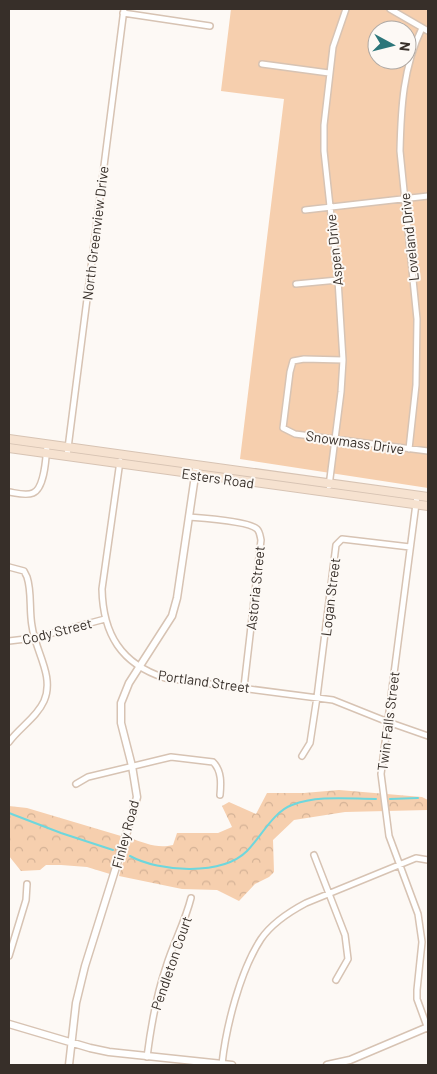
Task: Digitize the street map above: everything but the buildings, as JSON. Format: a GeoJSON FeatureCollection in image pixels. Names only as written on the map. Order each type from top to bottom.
{"type":"FeatureCollection","features":[{"type":"Feature","properties":{"kind":"main road","name":"Esters Road"},"geometry":{"type":"LineString","coordinates":[[9,439],[428,498]]}},
{"type":"Feature","properties":{"kind":"main road","name":"Esters Road"},"geometry":{"type":"LineString","coordinates":[[9,448],[428,506]]}},
{"type":"Feature","properties":{"kind":"street","name":"Aspen Drive"},"geometry":{"type":"LineString","coordinates":[[328,493],[341,392],[343,360],[338,280],[324,151],[324,124],[332,47],[346,9]]}},
{"type":"Feature","properties":{"kind":"street"},"geometry":{"type":"LineString","coordinates":[[390,9],[428,32]]}},
{"type":"Feature","properties":{"kind":"street"},"geometry":{"type":"LineString","coordinates":[[124,11],[210,26]]}},
{"type":"Feature","properties":{"kind":"street","name":"North Greenview Drive"},"geometry":{"type":"LineString","coordinates":[[67,456],[124,11]]}},
{"type":"Feature","properties":{"kind":"street","name":"Loveland Drive"},"geometry":{"type":"LineString","coordinates":[[408,449],[416,385],[418,337],[400,151],[403,99],[412,48],[422,28]]}},
{"type":"Feature","properties":{"kind":"street"},"geometry":{"type":"LineString","coordinates":[[262,64],[329,73]]}},
{"type":"Feature","properties":{"kind":"street"},"geometry":{"type":"LineString","coordinates":[[305,210],[428,196]]}},
{"type":"Feature","properties":{"kind":"street"},"geometry":{"type":"LineString","coordinates":[[296,284],[338,280]]}},
{"type":"Feature","properties":{"kind":"street","name":"Snowmass Drive"},"geometry":{"type":"LineString","coordinates":[[343,360],[304,359],[294,361],[290,372],[283,428],[295,434],[428,451]]}},
{"type":"Feature","properties":{"kind":"street"},"geometry":{"type":"LineString","coordinates":[[9,492],[27,494],[37,490],[41,485],[47,445]]}},
{"type":"Feature","properties":{"kind":"street","name":"Portland Street"},"geometry":{"type":"LineString","coordinates":[[121,455],[102,589],[102,607],[110,634],[126,656],[151,673],[165,678],[333,700],[428,736]]}},
{"type":"Feature","properties":{"kind":"street","name":"Finley Road"},"geometry":{"type":"LineString","coordinates":[[69,1065],[76,1003],[85,966],[137,797],[132,766],[122,734],[120,717],[124,695],[172,616],[177,598],[197,466]]}},
{"type":"Feature","properties":{"kind":"street","name":"Twin Falls Street"},"geometry":{"type":"LineString","coordinates":[[417,496],[381,774],[389,836],[418,914],[422,952],[417,990],[419,1006],[428,1028]]}},
{"type":"Feature","properties":{"kind":"street","name":"Astoria Street"},"geometry":{"type":"LineString","coordinates":[[189,517],[247,524],[256,528],[260,534],[259,558],[244,687]]}},
{"type":"Feature","properties":{"kind":"street","name":"Logan Street"},"geometry":{"type":"LineString","coordinates":[[317,697],[336,545],[339,540],[410,547]]}},
{"type":"Feature","properties":{"kind":"street"},"geometry":{"type":"LineString","coordinates":[[9,568],[24,571],[27,577],[34,638],[44,665],[47,682],[47,691],[39,710],[20,728],[9,742]]}},
{"type":"Feature","properties":{"kind":"street","name":"Cody Street"},"geometry":{"type":"LineString","coordinates":[[9,641],[34,638],[105,619]]}},
{"type":"Feature","properties":{"kind":"street"},"geometry":{"type":"LineString","coordinates":[[302,756],[310,743],[317,697]]}},
{"type":"Feature","properties":{"kind":"street"},"geometry":{"type":"LineString","coordinates":[[76,784],[88,777],[172,757],[213,762],[218,766],[221,783],[220,796]]}},
{"type":"Feature","properties":{"kind":"street"},"geometry":{"type":"LineString","coordinates":[[314,855],[345,935],[348,959],[336,980]]}},
{"type":"Feature","properties":{"kind":"street"},"geometry":{"type":"LineString","coordinates":[[222,1064],[227,1029],[248,962],[262,939],[273,926],[291,911],[306,902],[416,858],[428,860]]}},
{"type":"Feature","properties":{"kind":"street"},"geometry":{"type":"LineString","coordinates":[[9,956],[26,900],[27,884]]}},
{"type":"Feature","properties":{"kind":"street","name":"Pendleton Court"},"geometry":{"type":"LineString","coordinates":[[147,1057],[155,1006],[166,966],[188,911],[191,898]]}},
{"type":"Feature","properties":{"kind":"street"},"geometry":{"type":"LineString","coordinates":[[9,1024],[70,1043],[109,1052],[232,1065]]}},
{"type":"Feature","properties":{"kind":"street"},"geometry":{"type":"LineString","coordinates":[[327,1065],[351,1062],[428,1028]]}},
{"type":"Feature","properties":{"kind":"green space"},"geometry":{"type":"Polygon","coordinates":[[[231,9],[428,9],[428,488],[240,459],[284,99],[221,91],[231,9]]]}},
{"type":"Feature","properties":{"kind":"green space"},"geometry":{"type":"Polygon","coordinates":[[[339,790],[422,797],[428,800],[428,810],[345,812],[294,820],[273,840],[274,872],[269,877],[255,884],[239,901],[217,890],[182,889],[119,876],[130,838],[156,846],[173,845],[177,833],[218,833],[232,827],[222,806],[229,802],[256,814],[267,793],[304,793],[339,790]]]}},
{"type":"Feature","properties":{"kind":"green space"},"geometry":{"type":"Polygon","coordinates":[[[9,806],[27,808],[121,836],[110,874],[87,867],[61,865],[46,865],[40,870],[21,871],[9,856],[9,806]]]}},
{"type":"Feature","properties":{"kind":"waterway"},"geometry":{"type":"LineString","coordinates":[[390,799],[418,798]]}},
{"type":"Feature","properties":{"kind":"waterway"},"geometry":{"type":"LineString","coordinates":[[130,856],[142,861],[173,868],[207,868],[222,865],[236,859],[247,851],[273,819],[285,808],[312,800],[376,799]]}},
{"type":"Feature","properties":{"kind":"waterway"},"geometry":{"type":"LineString","coordinates":[[9,813],[113,850]]}}]}
